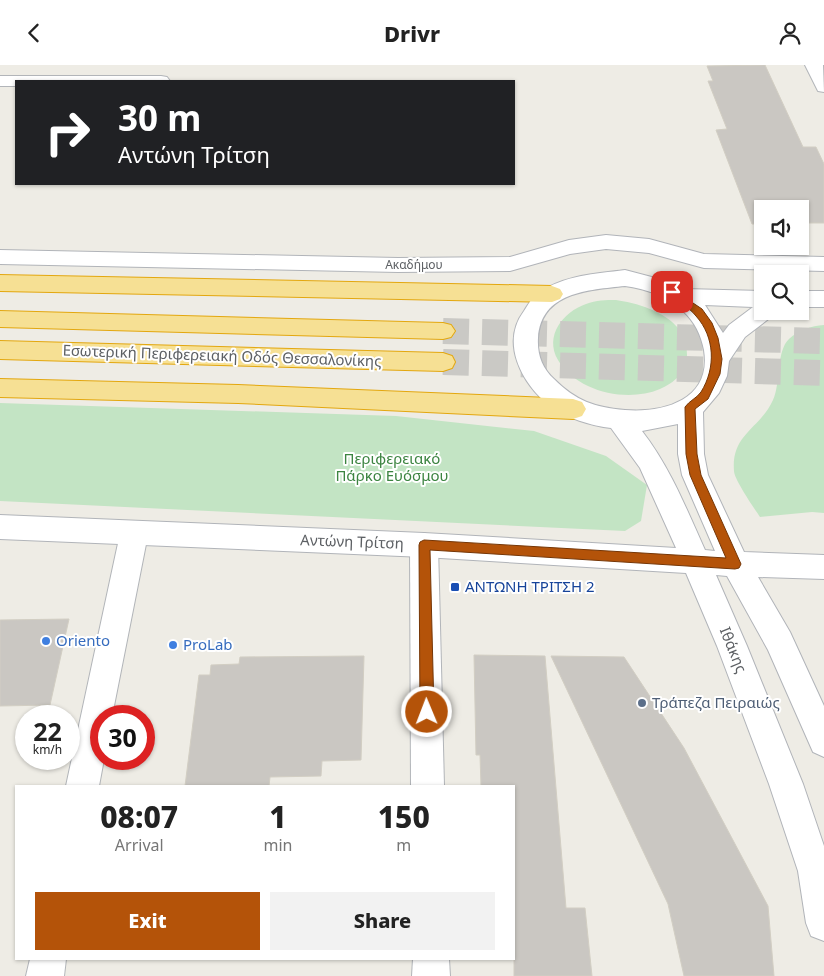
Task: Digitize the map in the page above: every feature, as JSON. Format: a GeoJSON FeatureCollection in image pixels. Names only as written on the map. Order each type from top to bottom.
{"type":"FeatureCollection","features":[{"type":"Feature","properties":{"kind":"highway"},"geometry":{"type":"LineString","coordinates":[[0,283],[552,294]]}},
{"type":"Feature","properties":{"kind":"highway","name":"Εσωτερική Περιφερειακή Οδός Θεσσαλονίκης"},"geometry":{"type":"LineString","coordinates":[[0,319],[442,331]]}},
{"type":"Feature","properties":{"kind":"highway","name":"Εσωτερική Περιφερειακή Οδός Θεσσαλονίκης"},"geometry":{"type":"LineString","coordinates":[[0,350],[443,362]]}},
{"type":"Feature","properties":{"kind":"highway"},"geometry":{"type":"LineString","coordinates":[[0,388],[238,394],[573,409]]}},
{"type":"Feature","properties":{"kind":"street"},"geometry":{"type":"LineString","coordinates":[[814,65],[824,87]]}},
{"type":"Feature","properties":{"kind":"street"},"geometry":{"type":"LineString","coordinates":[[0,81],[15,81]]}},
{"type":"Feature","properties":{"kind":"street","name":"Ακαδήμου"},"geometry":{"type":"LineString","coordinates":[[0,257],[380,265],[491,265],[510,264],[569,247],[606,242],[649,246],[704,261],[824,264]]}},
{"type":"Feature","properties":{"kind":"street"},"geometry":{"type":"LineString","coordinates":[[618,278],[653,284],[680,297],[691,305],[707,323],[714,338],[717,359],[715,374],[707,392],[690,407],[666,418],[640,421],[619,420],[593,416],[573,409],[554,397],[539,382],[529,365],[524,347],[526,327],[540,303],[552,294],[583,282],[618,278]]}},
{"type":"Feature","properties":{"kind":"street"},"geometry":{"type":"LineString","coordinates":[[680,297],[754,299]]}},
{"type":"Feature","properties":{"kind":"street"},"geometry":{"type":"LineString","coordinates":[[809,299],[824,299]]}},
{"type":"Feature","properties":{"kind":"street"},"geometry":{"type":"LineString","coordinates":[[717,359],[737,331],[754,318]]}},
{"type":"Feature","properties":{"kind":"street"},"geometry":{"type":"LineString","coordinates":[[690,407],[691,454],[695,475],[735,564],[780,643],[824,741]]}},
{"type":"Feature","properties":{"kind":"street","name":"Ιθάκης"},"geometry":{"type":"LineString","coordinates":[[619,420],[656,472],[732,646],[786,784],[815,871],[824,923]]}},
{"type":"Feature","properties":{"kind":"street","name":"Αντώνη Τρίτση"},"geometry":{"type":"LineString","coordinates":[[0,527],[424,545],[695,560],[735,564],[824,567]]}},
{"type":"Feature","properties":{"kind":"street"},"geometry":{"type":"LineString","coordinates":[[82,785],[134,534]]}},
{"type":"Feature","properties":{"kind":"street"},"geometry":{"type":"LineString","coordinates":[[424,545],[428,785]]}},
{"type":"Feature","properties":{"kind":"street"},"geometry":{"type":"LineString","coordinates":[[45,976],[48,960]]}},
{"type":"Feature","properties":{"kind":"street"},"geometry":{"type":"LineString","coordinates":[[431,960],[431,976]]}},
{"type":"Feature","properties":{"kind":"green space"},"geometry":{"type":"Polygon","coordinates":[[[616,300],[640,305],[663,315],[681,332],[686,342],[687,355],[685,367],[670,384],[647,393],[633,395],[604,392],[577,380],[566,371],[558,360],[553,342],[558,326],[563,319],[586,304],[597,301],[616,300]]]}},
{"type":"Feature","properties":{"kind":"green space"},"geometry":{"type":"Polygon","coordinates":[[[824,325],[824,513],[812,512],[760,517],[735,475],[734,459],[737,448],[773,400],[780,359],[785,344],[801,331],[810,327],[824,325]]]}},
{"type":"Feature","properties":{"kind":"green space","name":"Περιφερειακό Πάρκο Ευόσμου"},"geometry":{"type":"Polygon","coordinates":[[[0,403],[396,416],[534,431],[606,456],[647,485],[641,521],[625,531],[0,501],[0,403]]]}},
{"type":"Feature","properties":{"kind":"building"},"geometry":{"type":"Polygon","coordinates":[[[765,65],[803,147],[816,147],[824,164],[824,223],[809,223],[809,200],[754,200],[754,224],[752,224],[716,130],[727,129],[708,81],[713,81],[707,66],[765,65]]]}},
{"type":"Feature","properties":{"kind":"building"},"geometry":{"type":"Polygon","coordinates":[[[69,619],[50,705],[0,706],[0,620],[69,619]]]}},
{"type":"Feature","properties":{"kind":"building"},"geometry":{"type":"Polygon","coordinates":[[[474,655],[545,656],[566,908],[585,908],[592,976],[514,976],[515,785],[481,785],[480,755],[476,755],[474,655]]]}},
{"type":"Feature","properties":{"kind":"building"},"geometry":{"type":"Polygon","coordinates":[[[364,656],[361,760],[322,761],[321,776],[270,777],[269,785],[185,785],[199,675],[210,675],[211,665],[239,664],[240,657],[364,656]]]}},
{"type":"Feature","properties":{"kind":"building"},"geometry":{"type":"Polygon","coordinates":[[[551,656],[624,657],[684,748],[768,906],[774,976],[684,976],[668,904],[551,656]]]}},
{"type":"Feature","properties":{"kind":"tunnel"},"geometry":{"type":"LineString","coordinates":[[443,331],[824,341]]}},
{"type":"Feature","properties":{"kind":"tunnel"},"geometry":{"type":"LineString","coordinates":[[443,362],[824,373]]}},
{"type":"Feature","properties":{"kind":"place","name":"ΑΝΤΩΝΗ ΤΡΙΤΣΗ 2"},"geometry":{"type":"Point","coordinates":[455,587]}},
{"type":"Feature","properties":{"kind":"place","name":"Oriento"},"geometry":{"type":"Point","coordinates":[46,641]}},
{"type":"Feature","properties":{"kind":"place","name":"ProLab"},"geometry":{"type":"Point","coordinates":[173,645]}},
{"type":"Feature","properties":{"kind":"place","name":"Τράπεζα Πειραιώς"},"geometry":{"type":"Point","coordinates":[642,703]}},
{"type":"Feature","properties":{"kind":"route"},"geometry":{"type":"LineString","coordinates":[[427,712],[424,545],[695,560],[735,564],[695,475],[691,454],[690,407],[704,396],[715,374],[717,359],[714,338],[707,323],[698,312],[672,292]]}}]}
